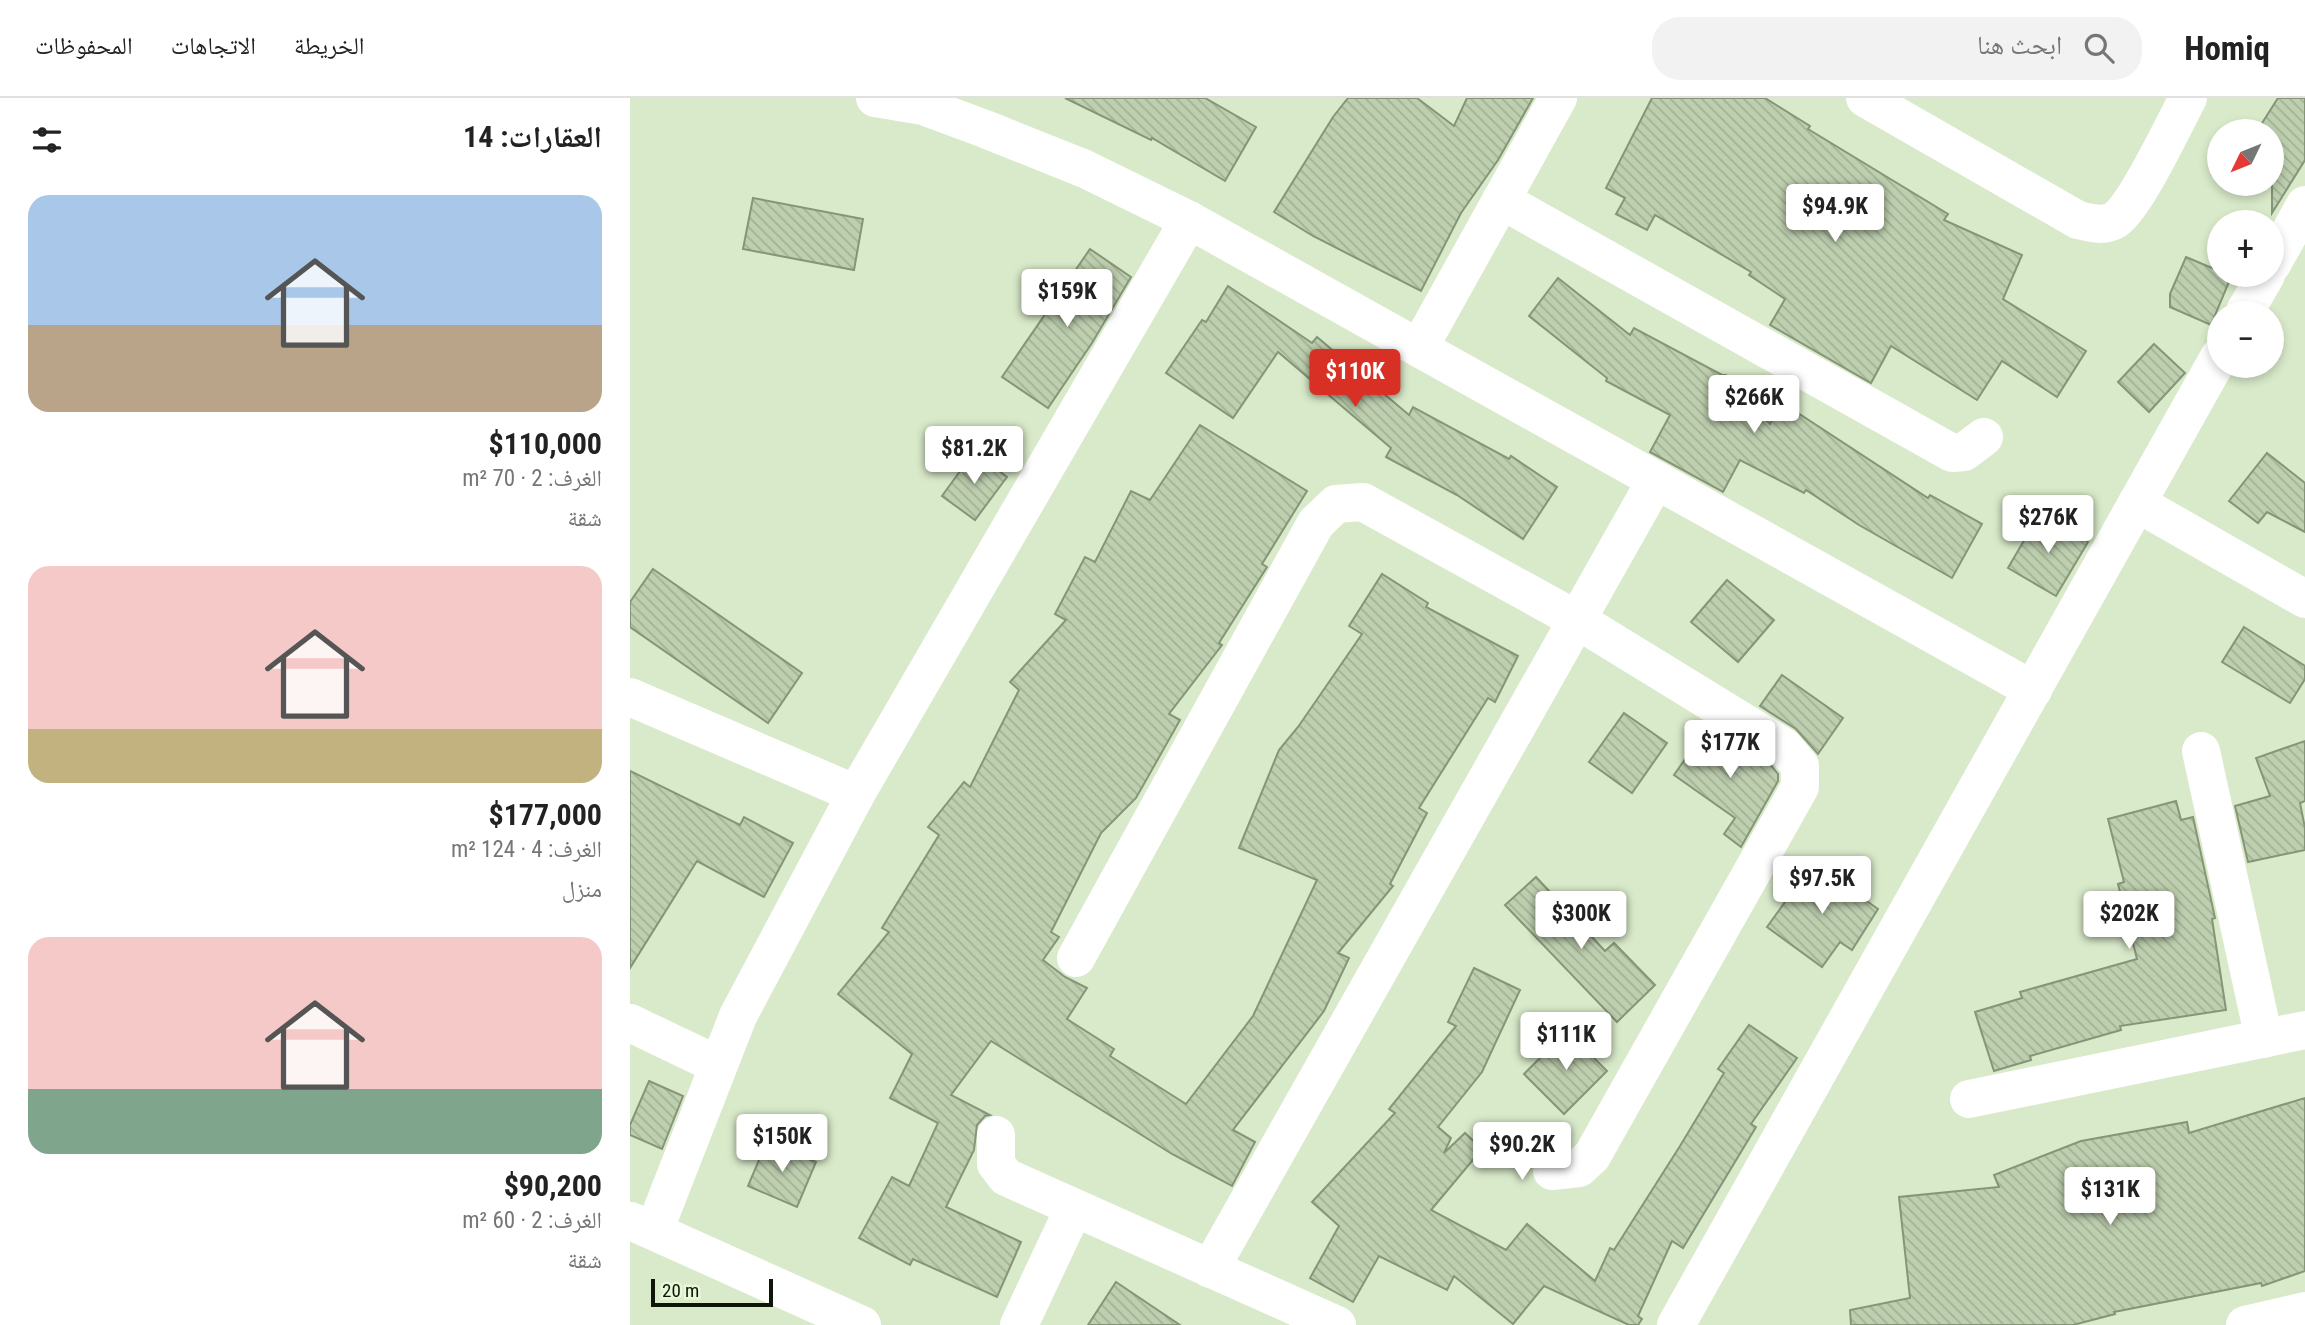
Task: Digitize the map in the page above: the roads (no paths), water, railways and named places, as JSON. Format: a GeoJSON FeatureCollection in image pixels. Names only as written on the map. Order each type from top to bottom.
{"type":"FeatureCollection","features":[{"type":"Feature","properties":{"kind":"street"},"geometry":{"type":"LineString","coordinates":[[875,98],[924,102],[1085,169],[1189,220],[2033,690]]}},
{"type":"Feature","properties":{"kind":"street"},"geometry":{"type":"LineString","coordinates":[[1419,348],[1558,98]]}},
{"type":"Feature","properties":{"kind":"street"},"geometry":{"type":"LineString","coordinates":[[1874,100],[2078,220],[2098,225],[2114,221],[2129,206],[2188,98]]}},
{"type":"Feature","properties":{"kind":"street"},"geometry":{"type":"LineString","coordinates":[[1501,200],[1952,453],[1964,452],[1984,437]]}},
{"type":"Feature","properties":{"kind":"street"},"geometry":{"type":"LineString","coordinates":[[2284,243],[2305,205]]}},
{"type":"Feature","properties":{"kind":"street"},"geometry":{"type":"LineString","coordinates":[[862,1325],[642,1226],[718,1065],[738,1016],[856,794],[1189,220]]}},
{"type":"Feature","properties":{"kind":"street"},"geometry":{"type":"LineString","coordinates":[[1676,1325],[2207,378]]}},
{"type":"Feature","properties":{"kind":"street"},"geometry":{"type":"LineString","coordinates":[[1210,1269],[1656,480]]}},
{"type":"Feature","properties":{"kind":"street"},"geometry":{"type":"LineString","coordinates":[[1076,957],[1316,523],[1336,504],[1363,502],[1577,620],[1784,747],[1800,766],[1800,787],[1592,1156],[1579,1168],[1552,1171]]}},
{"type":"Feature","properties":{"kind":"street"},"geometry":{"type":"LineString","coordinates":[[2137,503],[2305,599]]}},
{"type":"Feature","properties":{"kind":"street"},"geometry":{"type":"LineString","coordinates":[[630,697],[856,794]]}},
{"type":"Feature","properties":{"kind":"street"},"geometry":{"type":"LineString","coordinates":[[2201,751],[2264,1039]]}},
{"type":"Feature","properties":{"kind":"street"},"geometry":{"type":"LineString","coordinates":[[630,1023],[718,1065]]}},
{"type":"Feature","properties":{"kind":"street"},"geometry":{"type":"LineString","coordinates":[[1969,1099],[2305,1030]]}},
{"type":"Feature","properties":{"kind":"street"},"geometry":{"type":"LineString","coordinates":[[996,1135],[996,1164],[1006,1177],[1337,1325]]}},
{"type":"Feature","properties":{"kind":"street"},"geometry":{"type":"LineString","coordinates":[[1019,1325],[1074,1208]]}},
{"type":"Feature","properties":{"kind":"street"},"geometry":{"type":"LineString","coordinates":[[2245,1325],[2305,1311]]}}]}
